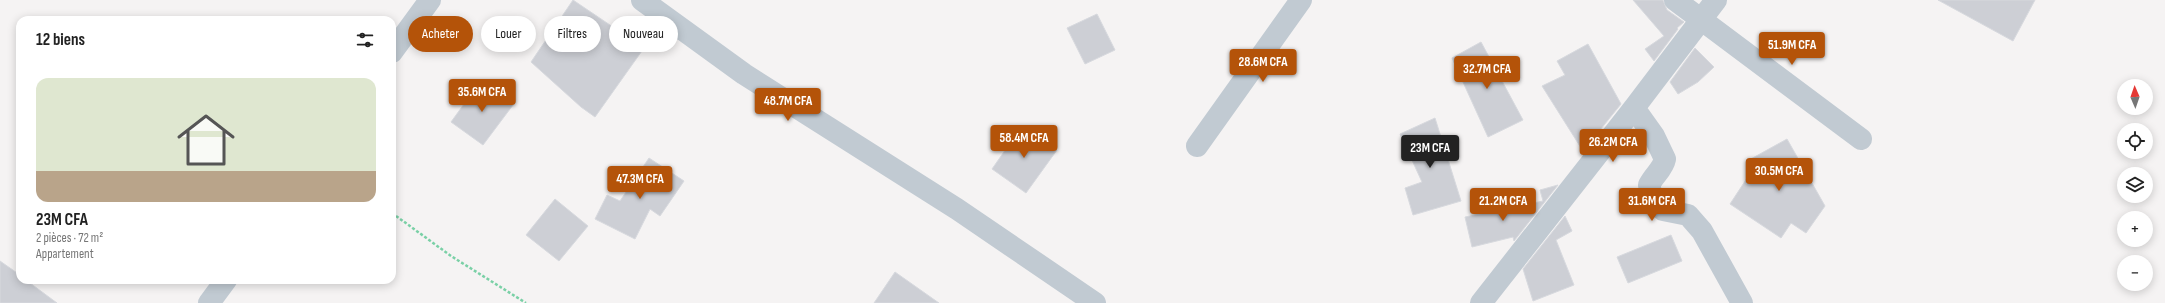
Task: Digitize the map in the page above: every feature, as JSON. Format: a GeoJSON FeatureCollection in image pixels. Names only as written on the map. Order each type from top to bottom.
{"type":"FeatureCollection","features":[{"type":"Feature","properties":{"kind":"street"},"geometry":{"type":"LineString","coordinates":[[396,47],[430,0]]}},
{"type":"Feature","properties":{"kind":"street"},"geometry":{"type":"LineString","coordinates":[[642,0],[744,74],[957,209],[1095,303]]}},
{"type":"Feature","properties":{"kind":"street"},"geometry":{"type":"LineString","coordinates":[[1197,146],[1300,0]]}},
{"type":"Feature","properties":{"kind":"street"},"geometry":{"type":"LineString","coordinates":[[1675,0],[1861,139]]}},
{"type":"Feature","properties":{"kind":"street"},"geometry":{"type":"LineString","coordinates":[[1481,303],[1634,108],[1716,0]]}},
{"type":"Feature","properties":{"kind":"street"},"geometry":{"type":"LineString","coordinates":[[1634,108],[1654,136],[1665,159],[1663,167],[1654,174],[1649,185],[1653,199],[1663,210],[1688,215],[1702,230],[1742,303]]}},
{"type":"Feature","properties":{"kind":"street"},"geometry":{"type":"LineString","coordinates":[[209,303],[223,284]]}},
{"type":"Feature","properties":{"kind":"path"},"geometry":{"type":"LineString","coordinates":[[396,216],[451,256],[526,303]]}},
{"type":"Feature","properties":{"kind":"building"},"geometry":{"type":"Polygon","coordinates":[[[573,0],[597,16],[562,16],[573,0]]]}},
{"type":"Feature","properties":{"kind":"building"},"geometry":{"type":"Polygon","coordinates":[[[1633,0],[1663,0],[1667,10],[1684,22],[1677,28],[1678,29],[1654,61],[1645,49],[1664,36],[1633,0]]]}},
{"type":"Feature","properties":{"kind":"building"},"geometry":{"type":"Polygon","coordinates":[[[1938,0],[2035,0],[2013,41],[1938,0]]]}},
{"type":"Feature","properties":{"kind":"building"},"geometry":{"type":"Polygon","coordinates":[[[1097,14],[1115,50],[1085,64],[1067,28],[1097,14]]]}},
{"type":"Feature","properties":{"kind":"building"},"geometry":{"type":"Polygon","coordinates":[[[601,19],[609,24],[609,52],[641,52],[595,117],[581,107],[531,62],[544,43],[544,52],[601,52],[601,19]]]}},
{"type":"Feature","properties":{"kind":"building"},"geometry":{"type":"Polygon","coordinates":[[[1481,42],[1523,120],[1488,137],[1452,58],[1481,42]]]}},
{"type":"Feature","properties":{"kind":"building"},"geometry":{"type":"Polygon","coordinates":[[[1588,44],[1621,104],[1583,151],[1542,86],[1565,75],[1557,61],[1588,44]]]}},
{"type":"Feature","properties":{"kind":"building"},"geometry":{"type":"Polygon","coordinates":[[[1695,48],[1714,67],[1698,82],[1678,94],[1670,82],[1695,48]]]}},
{"type":"Feature","properties":{"kind":"building"},"geometry":{"type":"Polygon","coordinates":[[[480,82],[513,105],[483,145],[451,122],[480,82]]]}},
{"type":"Feature","properties":{"kind":"building"},"geometry":{"type":"Polygon","coordinates":[[[1435,118],[1461,201],[1413,215],[1405,188],[1422,182],[1400,134],[1435,118]]]}},
{"type":"Feature","properties":{"kind":"building"},"geometry":{"type":"Polygon","coordinates":[[[1022,126],[1057,150],[1026,193],[992,169],[1022,126]]]}},
{"type":"Feature","properties":{"kind":"building"},"geometry":{"type":"Polygon","coordinates":[[[1787,139],[1825,206],[1806,233],[1791,223],[1781,238],[1730,204],[1753,169],[1749,160],[1787,139]]]}},
{"type":"Feature","properties":{"kind":"building"},"geometry":{"type":"Polygon","coordinates":[[[649,158],[684,181],[660,216],[650,209],[635,239],[595,219],[607,195],[620,201],[649,158]]]}},
{"type":"Feature","properties":{"kind":"building"},"geometry":{"type":"Polygon","coordinates":[[[1558,185],[1514,241],[1513,237],[1472,247],[1465,217],[1543,201],[1540,190],[1558,185]]]}},
{"type":"Feature","properties":{"kind":"building"},"geometry":{"type":"Polygon","coordinates":[[[555,199],[588,226],[559,261],[526,235],[555,199]]]}},
{"type":"Feature","properties":{"kind":"building"},"geometry":{"type":"Polygon","coordinates":[[[1565,216],[1572,231],[1556,240],[1574,285],[1533,301],[1523,269],[1565,216]]]}},
{"type":"Feature","properties":{"kind":"building"},"geometry":{"type":"Polygon","coordinates":[[[1671,235],[1682,261],[1628,283],[1617,257],[1671,235]]]}},
{"type":"Feature","properties":{"kind":"building"},"geometry":{"type":"Polygon","coordinates":[[[0,261],[16,272],[16,284],[31,284],[57,303],[0,303],[0,261]]]}},
{"type":"Feature","properties":{"kind":"building"},"geometry":{"type":"Polygon","coordinates":[[[895,272],[939,303],[874,303],[895,272]]]}}]}
